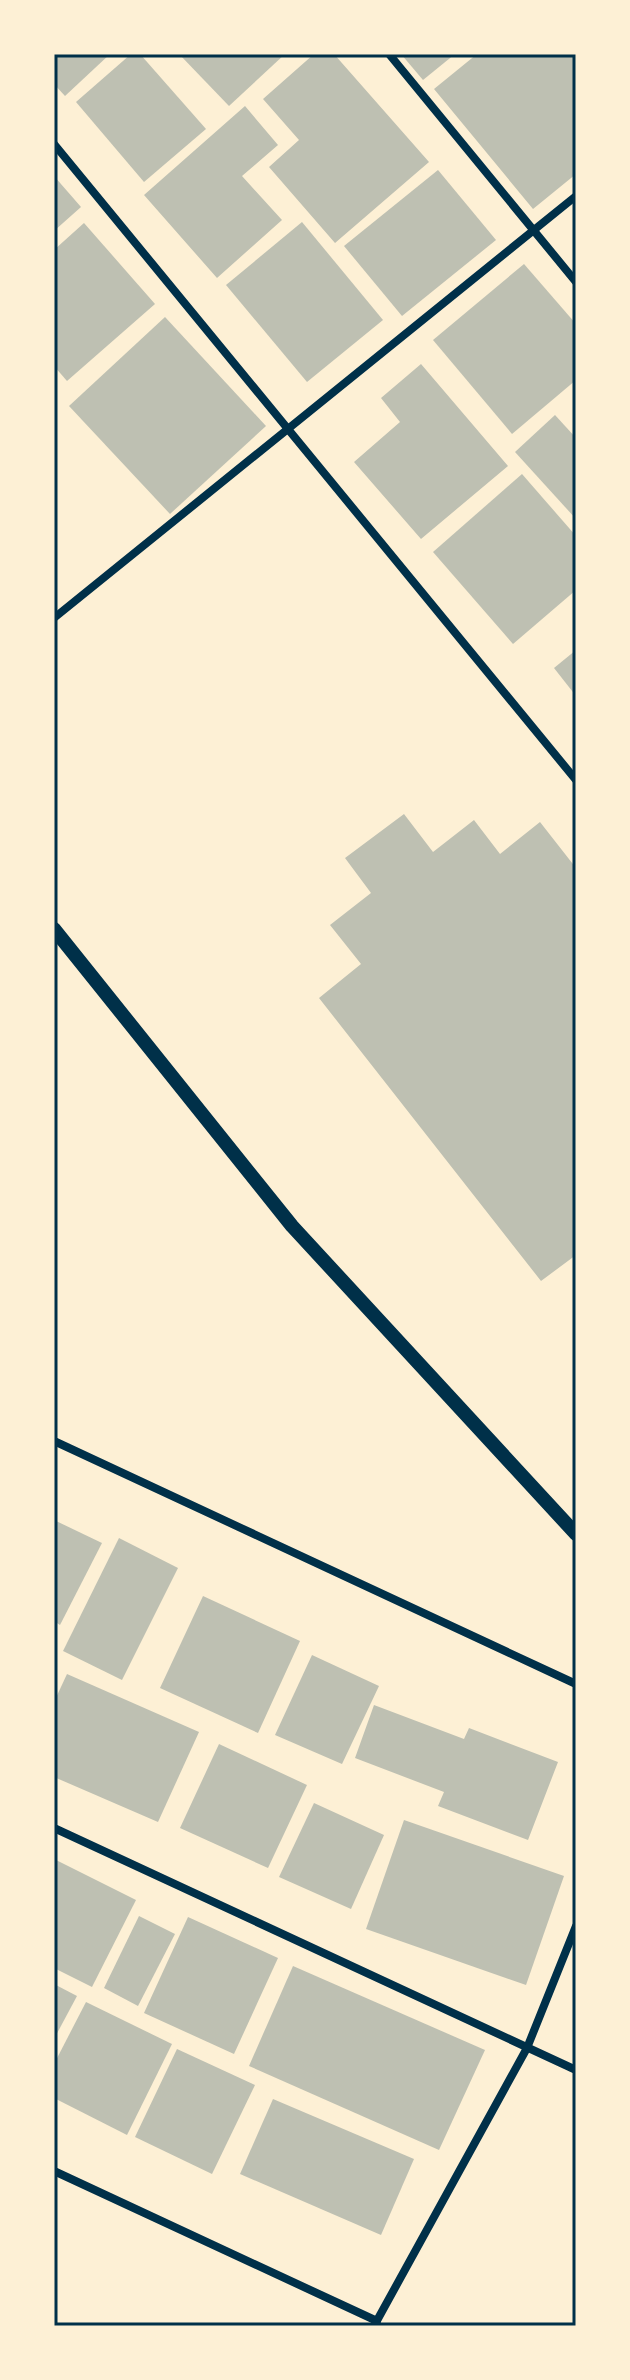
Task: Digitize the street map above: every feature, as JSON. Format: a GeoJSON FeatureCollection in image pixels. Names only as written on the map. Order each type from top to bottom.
{"type":"FeatureCollection","features":[{"type":"Feature","properties":{"kind":"street"},"geometry":{"type":"LineString","coordinates":[[389,54],[576,282]]}},
{"type":"Feature","properties":{"kind":"street"},"geometry":{"type":"LineString","coordinates":[[54,144],[576,780]]}},
{"type":"Feature","properties":{"kind":"street"},"geometry":{"type":"LineString","coordinates":[[54,618],[576,196]]}},
{"type":"Feature","properties":{"kind":"street"},"geometry":{"type":"LineString","coordinates":[[54,929],[292,1226],[576,1534]]}},
{"type":"Feature","properties":{"kind":"street"},"geometry":{"type":"LineString","coordinates":[[54,1441],[576,1684]]}},
{"type":"Feature","properties":{"kind":"street"},"geometry":{"type":"LineString","coordinates":[[54,1828],[576,2070]]}},
{"type":"Feature","properties":{"kind":"street"},"geometry":{"type":"LineString","coordinates":[[54,2171],[375,2323],[527,2048],[576,1926]]}},
{"type":"Feature","properties":{"kind":"building"},"geometry":{"type":"Polygon","coordinates":[[[54,54],[110,54],[65,96],[54,84],[54,54]]]}},
{"type":"Feature","properties":{"kind":"building"},"geometry":{"type":"Polygon","coordinates":[[[131,54],[140,54],[206,129],[144,182],[76,102],[131,54]]]}},
{"type":"Feature","properties":{"kind":"building"},"geometry":{"type":"Polygon","coordinates":[[[179,54],[285,54],[229,106],[179,54]]]}},
{"type":"Feature","properties":{"kind":"building"},"geometry":{"type":"Polygon","coordinates":[[[314,54],[334,54],[429,162],[335,243],[269,167],[299,140],[263,99],[314,54]]]}},
{"type":"Feature","properties":{"kind":"building"},"geometry":{"type":"Polygon","coordinates":[[[401,54],[455,54],[423,80],[401,54]]]}},
{"type":"Feature","properties":{"kind":"building"},"geometry":{"type":"Polygon","coordinates":[[[477,54],[576,54],[576,174],[533,209],[434,89],[477,54]]]}},
{"type":"Feature","properties":{"kind":"building"},"geometry":{"type":"Polygon","coordinates":[[[245,106],[278,145],[242,176],[282,220],[217,278],[144,195],[245,106]]]}},
{"type":"Feature","properties":{"kind":"building"},"geometry":{"type":"Polygon","coordinates":[[[438,170],[496,240],[402,316],[344,246],[438,170]]]}},
{"type":"Feature","properties":{"kind":"building"},"geometry":{"type":"Polygon","coordinates":[[[54,176],[81,207],[54,231],[54,176]]]}},
{"type":"Feature","properties":{"kind":"building"},"geometry":{"type":"Polygon","coordinates":[[[302,222],[383,320],[307,382],[226,285],[302,222]]]}},
{"type":"Feature","properties":{"kind":"building"},"geometry":{"type":"Polygon","coordinates":[[[84,223],[155,304],[67,381],[54,366],[54,250],[84,223]]]}},
{"type":"Feature","properties":{"kind":"building"},"geometry":{"type":"Polygon","coordinates":[[[524,264],[576,324],[576,380],[512,434],[433,340],[524,264]]]}},
{"type":"Feature","properties":{"kind":"building"},"geometry":{"type":"Polygon","coordinates":[[[165,317],[266,426],[170,514],[69,406],[165,317]]]}},
{"type":"Feature","properties":{"kind":"building"},"geometry":{"type":"Polygon","coordinates":[[[421,364],[508,466],[421,539],[354,462],[400,422],[381,398],[421,364]]]}},
{"type":"Feature","properties":{"kind":"building"},"geometry":{"type":"Polygon","coordinates":[[[555,415],[576,438],[576,519],[515,452],[555,415]]]}},
{"type":"Feature","properties":{"kind":"building"},"geometry":{"type":"Polygon","coordinates":[[[522,474],[576,536],[576,590],[513,644],[433,552],[522,474]]]}},
{"type":"Feature","properties":{"kind":"building"},"geometry":{"type":"Polygon","coordinates":[[[576,650],[576,696],[554,668],[576,650]]]}},
{"type":"Feature","properties":{"kind":"building"},"geometry":{"type":"Polygon","coordinates":[[[404,814],[433,852],[474,820],[500,854],[540,822],[576,868],[576,1255],[541,1281],[319,998],[361,964],[330,925],[371,893],[345,858],[404,814]]]}},
{"type":"Feature","properties":{"kind":"building"},"geometry":{"type":"Polygon","coordinates":[[[54,1520],[102,1543],[60,1625],[54,1621],[54,1520]]]}},
{"type":"Feature","properties":{"kind":"building"},"geometry":{"type":"Polygon","coordinates":[[[119,1538],[178,1568],[122,1680],[63,1651],[119,1538]]]}},
{"type":"Feature","properties":{"kind":"building"},"geometry":{"type":"Polygon","coordinates":[[[203,1596],[300,1641],[258,1733],[160,1688],[203,1596]]]}},
{"type":"Feature","properties":{"kind":"building"},"geometry":{"type":"Polygon","coordinates":[[[312,1655],[379,1686],[342,1764],[275,1735],[312,1655]]]}},
{"type":"Feature","properties":{"kind":"building"},"geometry":{"type":"Polygon","coordinates":[[[67,1674],[199,1732],[158,1822],[54,1777],[54,1702],[67,1674]]]}},
{"type":"Feature","properties":{"kind":"building"},"geometry":{"type":"Polygon","coordinates":[[[374,1705],[464,1739],[469,1728],[558,1762],[528,1840],[438,1806],[444,1792],[355,1758],[374,1705]]]}},
{"type":"Feature","properties":{"kind":"building"},"geometry":{"type":"Polygon","coordinates":[[[219,1744],[307,1785],[268,1868],[180,1828],[219,1744]]]}},
{"type":"Feature","properties":{"kind":"building"},"geometry":{"type":"Polygon","coordinates":[[[314,1803],[384,1835],[351,1909],[279,1877],[314,1803]]]}},
{"type":"Feature","properties":{"kind":"building"},"geometry":{"type":"Polygon","coordinates":[[[404,1820],[564,1876],[526,1985],[366,1929],[404,1820]]]}},
{"type":"Feature","properties":{"kind":"building"},"geometry":{"type":"Polygon","coordinates":[[[54,1859],[136,1900],[92,1987],[54,1968],[54,1859]]]}},
{"type":"Feature","properties":{"kind":"building"},"geometry":{"type":"Polygon","coordinates":[[[139,1916],[175,1934],[138,2006],[104,1988],[139,1916]]]}},
{"type":"Feature","properties":{"kind":"building"},"geometry":{"type":"Polygon","coordinates":[[[188,1917],[278,1958],[234,2054],[144,2013],[188,1917]]]}},
{"type":"Feature","properties":{"kind":"building"},"geometry":{"type":"Polygon","coordinates":[[[293,1966],[485,2050],[439,2150],[249,2066],[293,1966]]]}},
{"type":"Feature","properties":{"kind":"building"},"geometry":{"type":"Polygon","coordinates":[[[54,1984],[77,1996],[54,2039],[54,1984]]]}},
{"type":"Feature","properties":{"kind":"building"},"geometry":{"type":"Polygon","coordinates":[[[86,2002],[172,2044],[127,2135],[54,2098],[54,2064],[86,2002]]]}},
{"type":"Feature","properties":{"kind":"building"},"geometry":{"type":"Polygon","coordinates":[[[177,2049],[255,2085],[212,2174],[135,2137],[177,2049]]]}},
{"type":"Feature","properties":{"kind":"building"},"geometry":{"type":"Polygon","coordinates":[[[273,2099],[414,2159],[381,2235],[240,2174],[273,2099]]]}}]}
